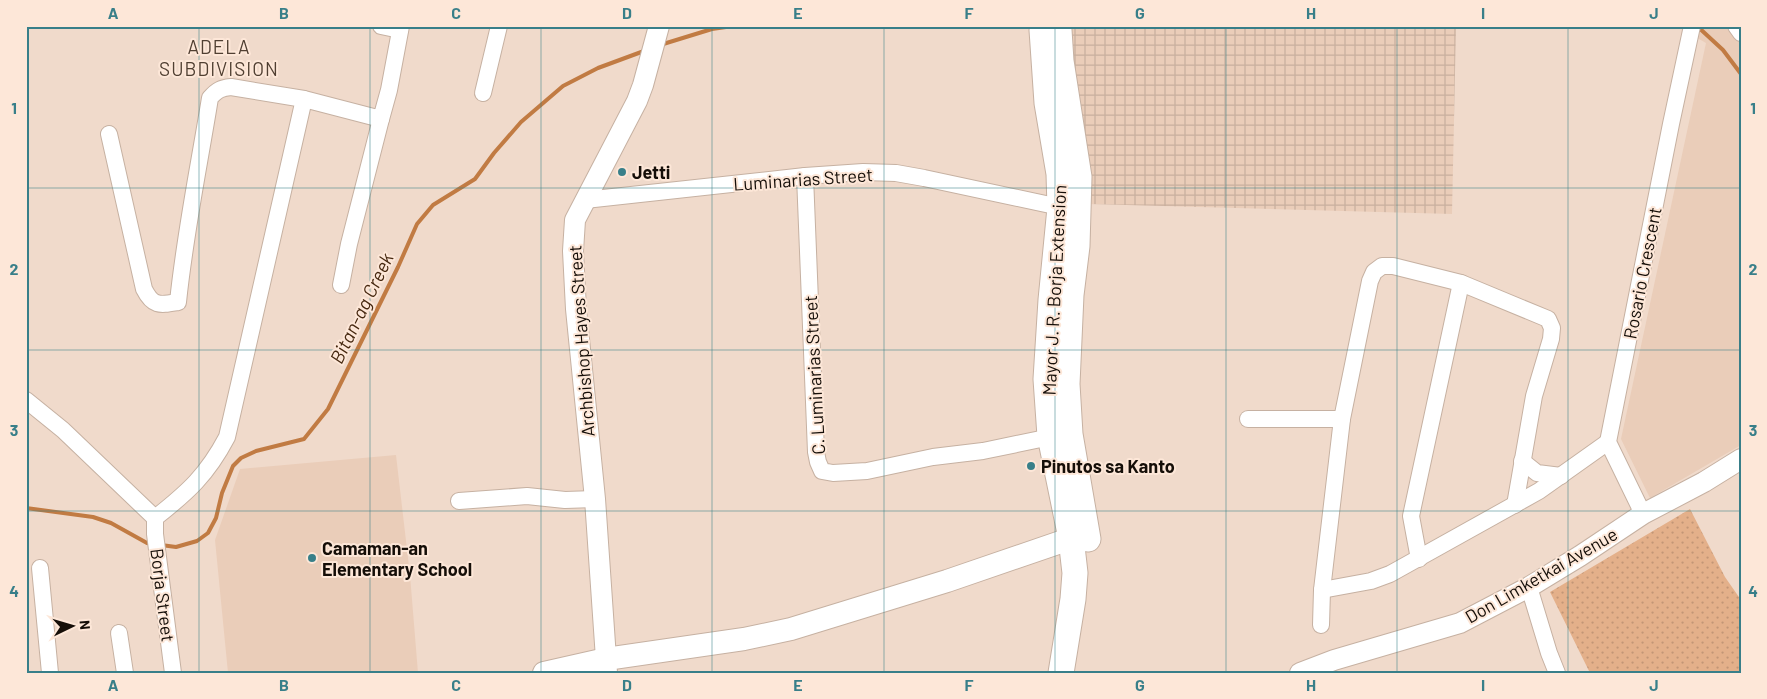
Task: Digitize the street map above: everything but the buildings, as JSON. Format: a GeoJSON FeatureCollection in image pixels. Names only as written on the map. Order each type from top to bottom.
{"type":"FeatureCollection","features":[{"type":"Feature","properties":{"kind":"main road","name":"Mayor J. R. Borja Extension"},"geometry":{"type":"LineString","coordinates":[[1045,26],[1042,30],[1047,103],[1059,174],[1069,209]]}},
{"type":"Feature","properties":{"kind":"main road","name":"Mayor J. R. Borja Extension"},"geometry":{"type":"LineString","coordinates":[[1057,26],[1079,177],[1069,209],[1051,300],[1046,379],[1060,435],[1079,535],[1091,572],[1090,602],[1077,673]]}},
{"type":"Feature","properties":{"kind":"main road","name":"Mayor J. R. Borja Extension"},"geometry":{"type":"LineString","coordinates":[[1061,673],[1073,599],[1079,535]]}},
{"type":"Feature","properties":{"kind":"main road"},"geometry":{"type":"LineString","coordinates":[[544,673],[607,666],[792,629],[947,581],[1079,535]]}},
{"type":"Feature","properties":{"kind":"street"},"geometry":{"type":"LineString","coordinates":[[341,285],[349,244],[389,90],[401,28],[382,26]]}},
{"type":"Feature","properties":{"kind":"street"},"geometry":{"type":"LineString","coordinates":[[483,93],[499,26]]}},
{"type":"Feature","properties":{"kind":"street"},"geometry":{"type":"LineString","coordinates":[[1736,26],[1741,33]]}},
{"type":"Feature","properties":{"kind":"street","name":"Archbishop Hayes Street"},"geometry":{"type":"LineString","coordinates":[[607,666],[595,499],[576,308],[573,251],[575,220],[637,101],[652,57],[658,30]]}},
{"type":"Feature","properties":{"kind":"street","name":"Rosario Crescent"},"geometry":{"type":"LineString","coordinates":[[1608,442],[1691,30]]}},
{"type":"Feature","properties":{"kind":"street"},"geometry":{"type":"LineString","coordinates":[[109,134],[144,289],[149,300],[155,304],[178,307],[183,258],[210,98],[221,88],[231,87],[304,99],[381,119]]}},
{"type":"Feature","properties":{"kind":"street"},"geometry":{"type":"LineString","coordinates":[[26,400],[70,437],[155,526],[192,488],[217,457],[227,437],[304,99]]}},
{"type":"Feature","properties":{"kind":"street","name":"Luminarias Street"},"geometry":{"type":"LineString","coordinates":[[585,200],[848,172],[896,174],[924,178],[1069,209]]}},
{"type":"Feature","properties":{"kind":"street","name":"C. Luminarias Street"},"geometry":{"type":"LineString","coordinates":[[805,176],[816,452],[822,471],[834,473],[868,470],[934,457],[983,451],[1060,435]]}},
{"type":"Feature","properties":{"kind":"street"},"geometry":{"type":"LineString","coordinates":[[1320,625],[1322,590],[1342,419],[1370,281],[1374,272],[1382,266],[1393,266],[1461,283],[1548,319],[1552,328],[1551,339],[1534,396],[1515,505]]}},
{"type":"Feature","properties":{"kind":"street"},"geometry":{"type":"LineString","coordinates":[[1418,559],[1411,516],[1461,283]]}},
{"type":"Feature","properties":{"kind":"street"},"geometry":{"type":"LineString","coordinates":[[1248,419],[1342,419]]}},
{"type":"Feature","properties":{"kind":"street"},"geometry":{"type":"LineString","coordinates":[[1322,590],[1371,581],[1390,574],[1515,505],[1561,476],[1608,442],[1643,514]]}},
{"type":"Feature","properties":{"kind":"street","name":"Don Limketkai Avenue"},"geometry":{"type":"LineString","coordinates":[[1300,673],[1337,666],[1460,622],[1529,587],[1643,514],[1704,482],[1741,459]]}},
{"type":"Feature","properties":{"kind":"street"},"geometry":{"type":"LineString","coordinates":[[1522,461],[1537,473],[1561,476]]}},
{"type":"Feature","properties":{"kind":"street"},"geometry":{"type":"LineString","coordinates":[[459,502],[527,496],[565,500],[595,499]]}},
{"type":"Feature","properties":{"kind":"street","name":"Borja Street"},"geometry":{"type":"LineString","coordinates":[[155,526],[173,673]]}},
{"type":"Feature","properties":{"kind":"street"},"geometry":{"type":"LineString","coordinates":[[40,568],[50,673]]}},
{"type":"Feature","properties":{"kind":"street"},"geometry":{"type":"LineString","coordinates":[[1529,587],[1557,673]]}},
{"type":"Feature","properties":{"kind":"street"},"geometry":{"type":"LineString","coordinates":[[119,633],[124,673]]}},
{"type":"Feature","properties":{"kind":"shaded area"},"geometry":{"type":"Polygon","coordinates":[[[1066,26],[1456,26],[1452,214],[1090,204],[1066,26]]]}},
{"type":"Feature","properties":{"kind":"shaded area"},"geometry":{"type":"Polygon","coordinates":[[[1676,26],[1741,26],[1741,445],[1650,498],[1621,439],[1706,43],[1676,26]]]}},
{"type":"Feature","properties":{"kind":"shaded area","name":"Camaman-an Elementary School"},"geometry":{"type":"Polygon","coordinates":[[[396,455],[410,575],[418,673],[228,673],[215,540],[240,469],[396,455]]]}},
{"type":"Feature","properties":{"kind":"shaded area"},"geometry":{"type":"Polygon","coordinates":[[[1690,509],[1725,577],[1741,600],[1741,673],[1590,673],[1550,592],[1690,509]]]}},
{"type":"Feature","properties":{"kind":"waterway","name":"Bitan-ag Creek"},"geometry":{"type":"LineString","coordinates":[[660,45],[712,29],[733,26]]}},
{"type":"Feature","properties":{"kind":"waterway","name":"Bitan-ag Creek"},"geometry":{"type":"LineString","coordinates":[[1697,26],[1723,50],[1741,74]]}},
{"type":"Feature","properties":{"kind":"waterway","name":"Bitan-ag Creek"},"geometry":{"type":"LineString","coordinates":[[161,545],[176,547],[197,541],[208,533],[216,518],[222,493],[233,466],[241,458],[256,451],[304,439],[328,409],[398,267],[417,224],[433,205],[475,179],[494,153],[521,122],[563,86],[598,68],[644,51]]}},
{"type":"Feature","properties":{"kind":"waterway","name":"Bitan-ag Creek"},"geometry":{"type":"LineString","coordinates":[[26,508],[93,517],[111,523],[152,544]]}},
{"type":"Feature","properties":{"kind":"place","name":"Jetti"},"geometry":{"type":"Point","coordinates":[622,172]}},
{"type":"Feature","properties":{"kind":"place","name":"Pinutos sa Kanto"},"geometry":{"type":"Point","coordinates":[1031,466]}},
{"type":"Feature","properties":{"kind":"place","name":"Camaman-an Elementary School"},"geometry":{"type":"Point","coordinates":[312,558]}},
{"type":"Feature","properties":{"kind":"district","name":"ADELA SUBDIVISION"},"geometry":{"type":"Point","coordinates":[219,57]}}]}
